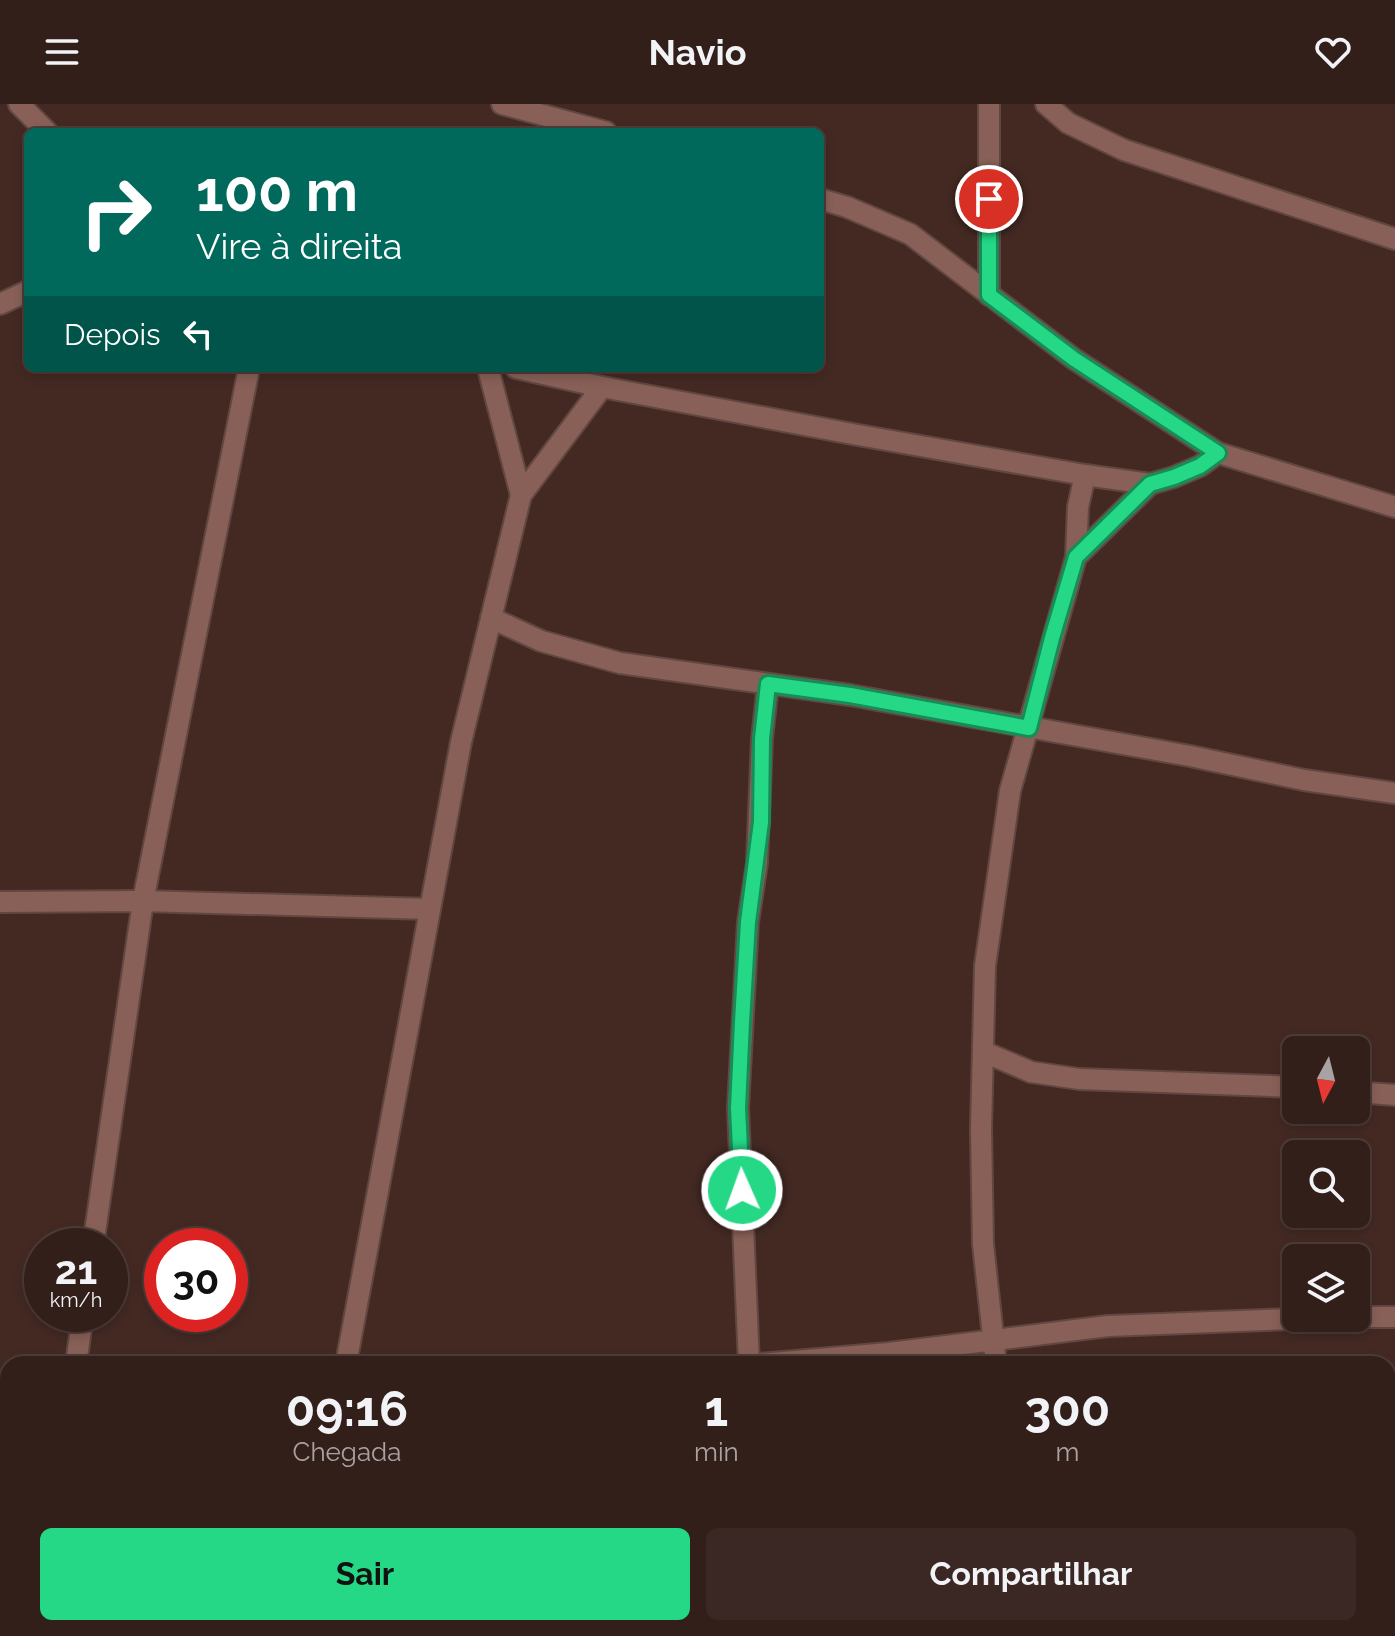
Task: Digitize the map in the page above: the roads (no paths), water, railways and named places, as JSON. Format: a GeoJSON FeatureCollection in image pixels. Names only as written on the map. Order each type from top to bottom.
{"type":"FeatureCollection","features":[{"type":"Feature","properties":{"kind":"street"},"geometry":{"type":"LineString","coordinates":[[19,104],[43,128]]}},
{"type":"Feature","properties":{"kind":"street"},"geometry":{"type":"LineString","coordinates":[[502,104],[591,128]]}},
{"type":"Feature","properties":{"kind":"street"},"geometry":{"type":"LineString","coordinates":[[989,104],[989,295]]}},
{"type":"Feature","properties":{"kind":"street"},"geometry":{"type":"LineString","coordinates":[[1046,104],[1068,123],[1124,150],[1395,239]]}},
{"type":"Feature","properties":{"kind":"street"},"geometry":{"type":"LineString","coordinates":[[824,200],[910,234],[1074,359],[1218,453],[1395,507]]}},
{"type":"Feature","properties":{"kind":"street"},"geometry":{"type":"LineString","coordinates":[[0,304],[24,293]]}},
{"type":"Feature","properties":{"kind":"street"},"geometry":{"type":"LineString","coordinates":[[96,1228],[143,901],[248,372]]}},
{"type":"Feature","properties":{"kind":"street"},"geometry":{"type":"LineString","coordinates":[[489,372],[521,495]]}},
{"type":"Feature","properties":{"kind":"street"},"geometry":{"type":"LineString","coordinates":[[534,372],[1085,475],[1150,484],[1187,472],[1218,453]]}},
{"type":"Feature","properties":{"kind":"street"},"geometry":{"type":"LineString","coordinates":[[347,1356],[461,742],[521,495],[602,387]]}},
{"type":"Feature","properties":{"kind":"street"},"geometry":{"type":"LineString","coordinates":[[995,1356],[983,1244],[981,1129],[985,966],[1010,791],[1076,557],[1078,507],[1085,475]]}},
{"type":"Feature","properties":{"kind":"street"},"geometry":{"type":"LineString","coordinates":[[1076,557],[1150,484]]}},
{"type":"Feature","properties":{"kind":"street"},"geometry":{"type":"LineString","coordinates":[[491,618],[541,641],[620,663],[850,695],[1190,756],[1304,780],[1395,793]]}},
{"type":"Feature","properties":{"kind":"street"},"geometry":{"type":"LineString","coordinates":[[749,1356],[738,1108],[748,922],[757,863],[762,739],[768,684]]}},
{"type":"Feature","properties":{"kind":"street"},"geometry":{"type":"LineString","coordinates":[[0,902],[143,901],[430,909]]}},
{"type":"Feature","properties":{"kind":"street"},"geometry":{"type":"LineString","coordinates":[[984,1052],[1031,1072],[1079,1079],[1282,1086]]}},
{"type":"Feature","properties":{"kind":"street"},"geometry":{"type":"LineString","coordinates":[[1370,1093],[1395,1095]]}},
{"type":"Feature","properties":{"kind":"street"},"geometry":{"type":"LineString","coordinates":[[1370,1317],[1395,1317]]}},
{"type":"Feature","properties":{"kind":"street"},"geometry":{"type":"LineString","coordinates":[[911,1356],[992,1339],[1108,1326],[1282,1319]]}},
{"type":"Feature","properties":{"kind":"street"},"geometry":{"type":"LineString","coordinates":[[77,1356],[80,1332]]}}]}
